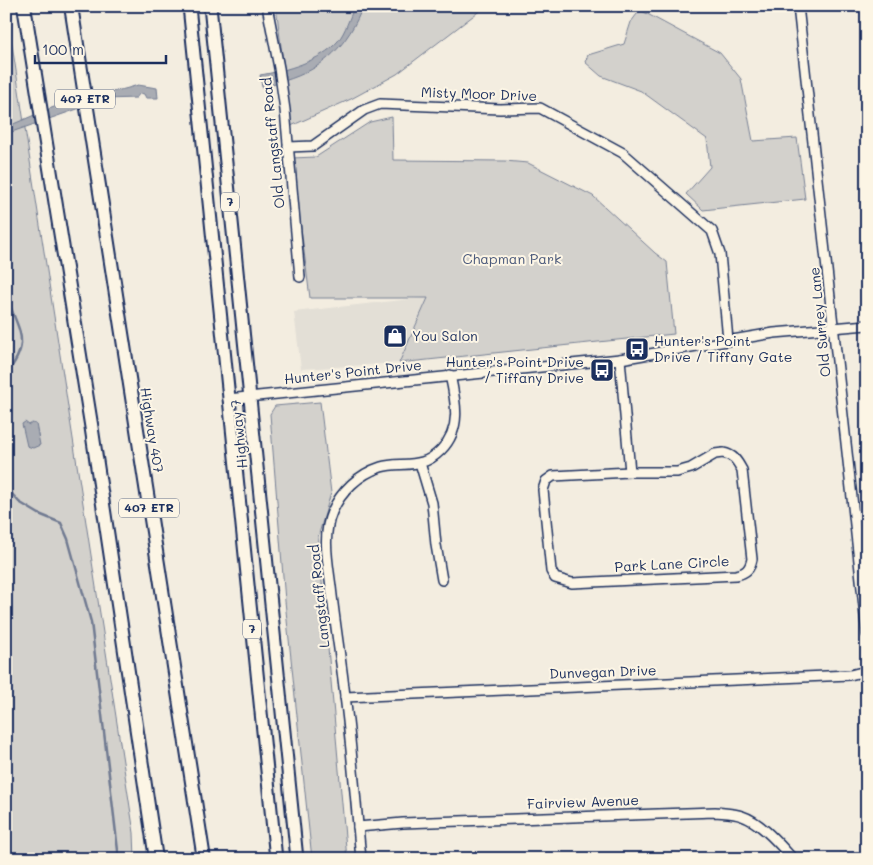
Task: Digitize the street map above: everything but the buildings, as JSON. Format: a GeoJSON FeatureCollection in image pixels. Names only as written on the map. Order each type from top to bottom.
{"type":"FeatureCollection","features":[{"type":"Feature","properties":{"kind":"highway","name":"407 ETR"},"geometry":{"type":"LineString","coordinates":[[24,6],[92,434],[156,859]]}},
{"type":"Feature","properties":{"kind":"highway","name":"Highway 407"},"geometry":{"type":"LineString","coordinates":[[71,6],[204,859]]}},
{"type":"Feature","properties":{"kind":"highway"},"geometry":{"type":"LineString","coordinates":[[144,787],[148,859]]}},
{"type":"Feature","properties":{"kind":"main road","name":"Highway 7"},"geometry":{"type":"LineString","coordinates":[[189,6],[276,859]]}},
{"type":"Feature","properties":{"kind":"main road","name":"Highway 7"},"geometry":{"type":"LineString","coordinates":[[210,6],[297,859]]}},
{"type":"Feature","properties":{"kind":"street","name":"Old Langstaff Road"},"geometry":{"type":"LineString","coordinates":[[266,6],[279,68],[300,277]]}},
{"type":"Feature","properties":{"kind":"street","name":"Old Surrey Lane"},"geometry":{"type":"LineString","coordinates":[[798,6],[867,634]]}},
{"type":"Feature","properties":{"kind":"street","name":"Misty Moor Drive"},"geometry":{"type":"LineString","coordinates":[[288,147],[313,146],[364,110],[380,104],[500,109],[540,108],[622,153],[712,231],[720,254],[728,340]]}},
{"type":"Feature","properties":{"kind":"street","name":"Hunter's Point Drive"},"geometry":{"type":"LineString","coordinates":[[228,399],[620,359],[774,333],[867,325]]}},
{"type":"Feature","properties":{"kind":"street"},"geometry":{"type":"LineString","coordinates":[[620,359],[630,472]]}},
{"type":"Feature","properties":{"kind":"street","name":"Langstaff Road"},"geometry":{"type":"LineString","coordinates":[[361,859],[346,697],[328,562],[328,524],[332,512],[344,491],[354,481],[368,472],[383,467],[420,463],[434,457],[452,437],[456,414],[450,375]]}},
{"type":"Feature","properties":{"kind":"street","name":"Park Lane Circle"},"geometry":{"type":"LineString","coordinates":[[715,454],[730,454],[742,470],[752,559],[751,567],[743,574],[736,575],[572,583],[555,578],[551,571],[543,490],[546,481],[557,475],[630,472],[684,471],[715,454]]}},
{"type":"Feature","properties":{"kind":"street"},"geometry":{"type":"LineString","coordinates":[[420,463],[432,503],[442,580]]}},
{"type":"Feature","properties":{"kind":"street","name":"Dunvegan Drive"},"geometry":{"type":"LineString","coordinates":[[346,697],[802,678],[850,675],[864,669]]}},
{"type":"Feature","properties":{"kind":"street","name":"Fairview Avenue"},"geometry":{"type":"LineString","coordinates":[[358,827],[431,822],[715,812],[742,816],[753,821],[773,837],[794,859]]}},
{"type":"Feature","properties":{"kind":"shaded area"},"geometry":{"type":"Polygon","coordinates":[[[355,6],[363,6],[350,32],[333,54],[311,70],[276,84],[262,87],[260,75],[302,64],[331,48],[343,33],[355,6]]]}},
{"type":"Feature","properties":{"kind":"shaded area"},"geometry":{"type":"Polygon","coordinates":[[[138,85],[157,88],[158,98],[146,98],[144,94],[140,93],[136,98],[106,99],[6,134],[6,127],[58,105],[138,85]]]}},
{"type":"Feature","properties":{"kind":"shaded area"},"geometry":{"type":"Polygon","coordinates":[[[429,297],[399,363],[301,369],[294,312],[429,297]]]}},
{"type":"Feature","properties":{"kind":"shaded area"},"geometry":{"type":"Polygon","coordinates":[[[25,422],[29,425],[32,423],[36,424],[40,445],[33,448],[27,446],[22,424],[25,422]]]}},
{"type":"Feature","properties":{"kind":"green space"},"geometry":{"type":"Polygon","coordinates":[[[6,6],[134,833],[135,859],[6,859],[6,6]]]}},
{"type":"Feature","properties":{"kind":"green space"},"geometry":{"type":"Polygon","coordinates":[[[276,6],[486,6],[397,74],[351,99],[291,126],[276,6]]]}},
{"type":"Feature","properties":{"kind":"green space"},"geometry":{"type":"Polygon","coordinates":[[[640,10],[720,53],[741,79],[753,141],[797,138],[805,199],[703,210],[686,194],[710,167],[707,139],[641,91],[601,76],[585,62],[588,55],[624,44],[631,22],[640,10]]]}},
{"type":"Feature","properties":{"kind":"green space","name":"Chapman Park"},"geometry":{"type":"Polygon","coordinates":[[[392,117],[393,160],[528,163],[593,196],[667,262],[674,334],[399,363],[428,298],[310,298],[292,158],[316,157],[370,122],[392,117]]]}},
{"type":"Feature","properties":{"kind":"green space"},"geometry":{"type":"Polygon","coordinates":[[[320,402],[331,493],[318,537],[347,859],[312,859],[285,601],[270,414],[275,406],[320,402]]]}},
{"type":"Feature","properties":{"kind":"waterway"},"geometry":{"type":"LineString","coordinates":[[6,292],[18,325],[21,342],[20,352],[6,374]]}},
{"type":"Feature","properties":{"kind":"waterway"},"geometry":{"type":"LineString","coordinates":[[6,487],[19,502],[39,514],[61,523],[68,539],[91,622],[119,859]]}},
{"type":"Feature","properties":{"kind":"place","name":"You Salon"},"geometry":{"type":"Point","coordinates":[395,336]}},
{"type":"Feature","properties":{"kind":"place","name":"Hunter's Point Drive / Tiffany Gate"},"geometry":{"type":"Point","coordinates":[637,349]}},
{"type":"Feature","properties":{"kind":"place","name":"Hunter's Point Drive / Tiffany Drive"},"geometry":{"type":"Point","coordinates":[602,370]}}]}
